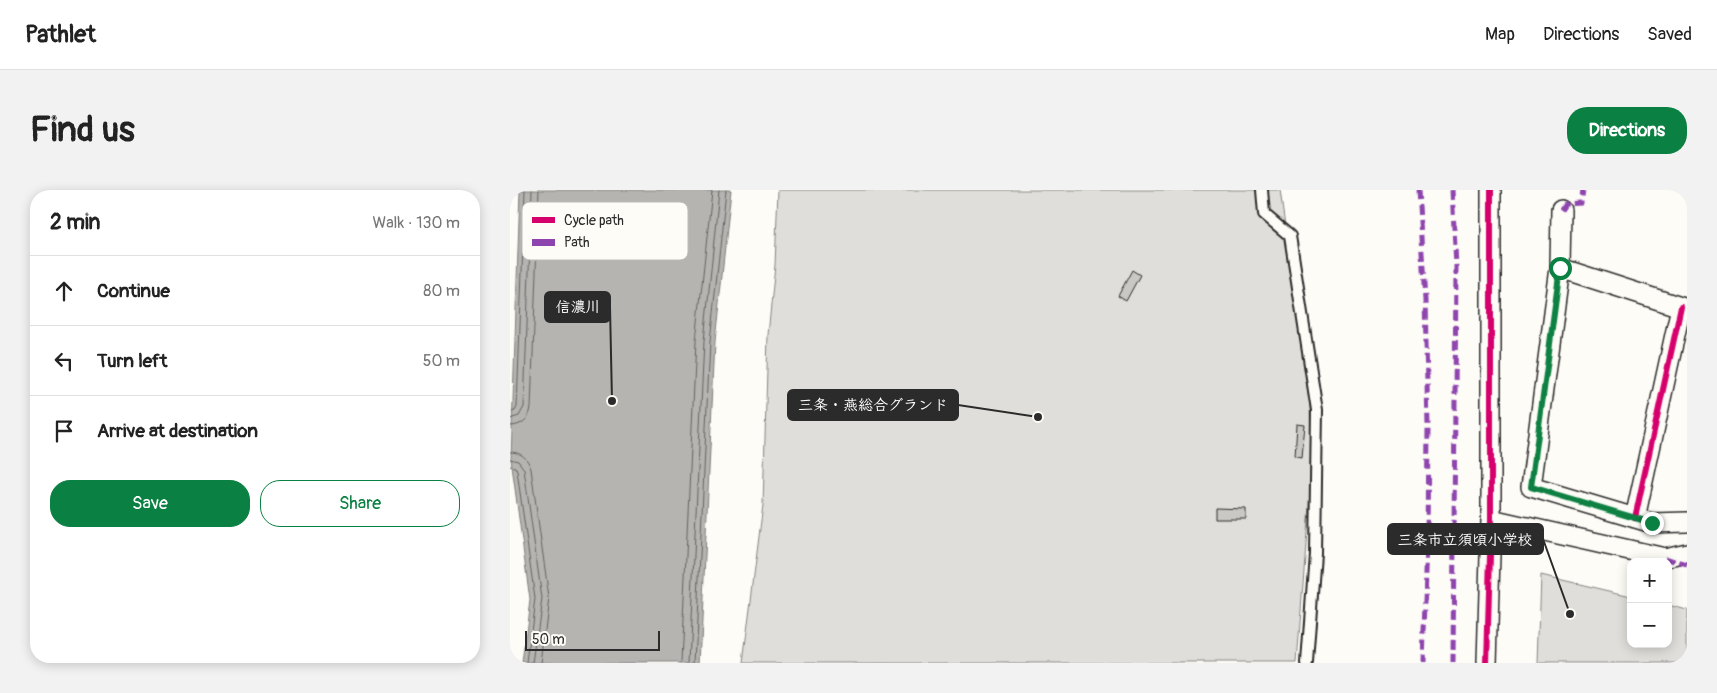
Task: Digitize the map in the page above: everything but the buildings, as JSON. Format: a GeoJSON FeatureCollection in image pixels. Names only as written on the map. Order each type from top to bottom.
{"type":"FeatureCollection","features":[{"type":"Feature","properties":{"kind":"street"},"geometry":{"type":"LineString","coordinates":[[1487,663],[1491,519],[1491,190]]}},
{"type":"Feature","properties":{"kind":"street"},"geometry":{"type":"LineString","coordinates":[[1561,210],[1560,268],[1531,487],[1652,523],[1687,522]]}},
{"type":"Feature","properties":{"kind":"street"},"geometry":{"type":"LineString","coordinates":[[1560,268],[1684,308],[1634,518]]}},
{"type":"Feature","properties":{"kind":"street"},"geometry":{"type":"LineString","coordinates":[[1491,519],[1666,558],[1687,553]]}},
{"type":"Feature","properties":{"kind":"lane"},"geometry":{"type":"LineString","coordinates":[[1262,190],[1264,214],[1290,236],[1317,410],[1315,553],[1306,663]]}},
{"type":"Feature","properties":{"kind":"shaded area"},"geometry":{"type":"Polygon","coordinates":[[[778,190],[1280,190],[1310,407],[1312,465],[1297,663],[743,663],[763,505],[768,335],[775,265],[778,190]]]}},
{"type":"Feature","properties":{"kind":"shaded area"},"geometry":{"type":"Polygon","coordinates":[[[1541,575],[1627,595],[1627,648],[1672,648],[1672,606],[1687,610],[1687,663],[1538,663],[1541,575]]]}},
{"type":"Feature","properties":{"kind":"water"},"geometry":{"type":"Polygon","coordinates":[[[520,190],[731,190],[715,342],[700,663],[522,663],[530,600],[511,459],[520,190]]]}},
{"type":"Feature","properties":{"kind":"marked path"},"geometry":{"type":"LineString","coordinates":[[1418,190],[1425,300],[1428,427],[1423,663]]}},
{"type":"Feature","properties":{"kind":"marked path"},"geometry":{"type":"LineString","coordinates":[[1452,190],[1456,266],[1453,663]]}},
{"type":"Feature","properties":{"kind":"marked path"},"geometry":{"type":"LineString","coordinates":[[1561,210],[1565,204],[1581,203],[1583,190]]}},
{"type":"Feature","properties":{"kind":"marked path"},"geometry":{"type":"LineString","coordinates":[[1672,560],[1687,565]]}},
{"type":"Feature","properties":{"kind":"cycle path"},"geometry":{"type":"LineString","coordinates":[[1487,663],[1491,519],[1491,190]]}},
{"type":"Feature","properties":{"kind":"cycle path"},"geometry":{"type":"LineString","coordinates":[[1635,518],[1681,307]]}},
{"type":"Feature","properties":{"kind":"place","name":"信濃川"},"geometry":{"type":"Point","coordinates":[612,401]}},
{"type":"Feature","properties":{"kind":"place","name":"三条・燕総合グランド"},"geometry":{"type":"Point","coordinates":[1038,417]}},
{"type":"Feature","properties":{"kind":"place","name":"三条市立須頃小学校"},"geometry":{"type":"Point","coordinates":[1570,614]}},
{"type":"Feature","properties":{"kind":"route"},"geometry":{"type":"LineString","coordinates":[[1560,268],[1531,487],[1652,523]]}}]}
